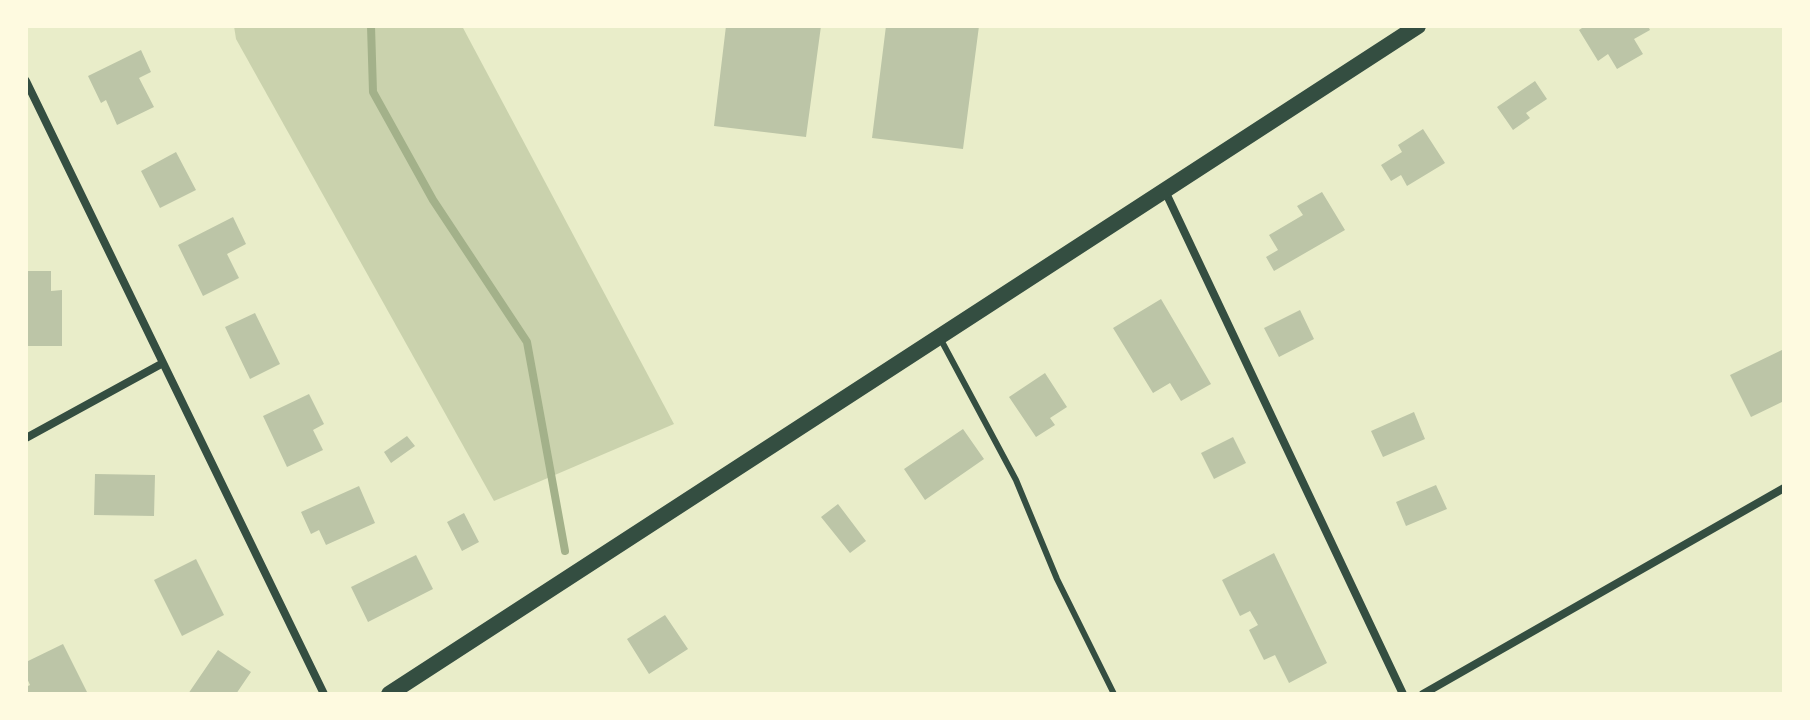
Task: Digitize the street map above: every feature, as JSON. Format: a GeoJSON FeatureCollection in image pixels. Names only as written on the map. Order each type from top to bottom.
{"type":"FeatureCollection","features":[{"type":"Feature","properties":{"kind":"main road"},"geometry":{"type":"LineString","coordinates":[[389,694],[1418,26]]}},
{"type":"Feature","properties":{"kind":"street"},"geometry":{"type":"LineString","coordinates":[[26,81],[324,694]]}},
{"type":"Feature","properties":{"kind":"street"},"geometry":{"type":"LineString","coordinates":[[1164,190],[1403,694]]}},
{"type":"Feature","properties":{"kind":"street"},"geometry":{"type":"LineString","coordinates":[[26,438],[163,363]]}},
{"type":"Feature","properties":{"kind":"street"},"geometry":{"type":"LineString","coordinates":[[1423,694],[1784,488]]}},
{"type":"Feature","properties":{"kind":"lane"},"geometry":{"type":"LineString","coordinates":[[939,336],[1016,480],[1057,579],[1114,694]]}},
{"type":"Feature","properties":{"kind":"green space"},"geometry":{"type":"Polygon","coordinates":[[[234,26],[462,26],[674,424],[494,501],[236,39],[234,26]]]}},
{"type":"Feature","properties":{"kind":"building"},"geometry":{"type":"Polygon","coordinates":[[[726,26],[821,26],[806,137],[714,126],[726,26]]]}},
{"type":"Feature","properties":{"kind":"building"},"geometry":{"type":"Polygon","coordinates":[[[886,26],[979,26],[963,149],[872,138],[886,26]]]}},
{"type":"Feature","properties":{"kind":"building"},"geometry":{"type":"Polygon","coordinates":[[[1585,26],[1648,26],[1650,30],[1634,39],[1643,54],[1617,69],[1608,54],[1598,61],[1579,30],[1585,26]]]}},
{"type":"Feature","properties":{"kind":"building"},"geometry":{"type":"Polygon","coordinates":[[[141,50],[151,72],[139,78],[154,107],[117,125],[106,100],[101,103],[88,76],[141,50]]]}},
{"type":"Feature","properties":{"kind":"building"},"geometry":{"type":"Polygon","coordinates":[[[1535,81],[1547,99],[1526,113],[1530,118],[1513,130],[1497,107],[1535,81]]]}},
{"type":"Feature","properties":{"kind":"building"},"geometry":{"type":"Polygon","coordinates":[[[1423,129],[1445,163],[1407,186],[1401,175],[1391,181],[1381,165],[1402,152],[1398,145],[1423,129]]]}},
{"type":"Feature","properties":{"kind":"building"},"geometry":{"type":"Polygon","coordinates":[[[176,152],[196,190],[160,208],[141,171],[176,152]]]}},
{"type":"Feature","properties":{"kind":"building"},"geometry":{"type":"Polygon","coordinates":[[[1322,192],[1345,230],[1274,271],[1266,257],[1278,250],[1269,235],[1303,215],[1297,206],[1322,192]]]}},
{"type":"Feature","properties":{"kind":"building"},"geometry":{"type":"Polygon","coordinates":[[[233,217],[246,244],[227,254],[239,278],[203,296],[178,245],[233,217]]]}},
{"type":"Feature","properties":{"kind":"building"},"geometry":{"type":"Polygon","coordinates":[[[26,271],[51,271],[51,291],[62,290],[62,346],[26,346],[26,271]]]}},
{"type":"Feature","properties":{"kind":"building"},"geometry":{"type":"Polygon","coordinates":[[[1161,299],[1211,384],[1181,401],[1170,383],[1153,393],[1113,328],[1161,299]]]}},
{"type":"Feature","properties":{"kind":"building"},"geometry":{"type":"Polygon","coordinates":[[[1300,310],[1314,339],[1279,357],[1264,328],[1300,310]]]}},
{"type":"Feature","properties":{"kind":"building"},"geometry":{"type":"Polygon","coordinates":[[[255,313],[280,364],[250,379],[225,327],[255,313]]]}},
{"type":"Feature","properties":{"kind":"building"},"geometry":{"type":"Polygon","coordinates":[[[1784,349],[1784,401],[1751,417],[1730,375],[1784,349]]]}},
{"type":"Feature","properties":{"kind":"building"},"geometry":{"type":"Polygon","coordinates":[[[1045,373],[1067,407],[1050,418],[1055,425],[1036,437],[1009,397],[1045,373]]]}},
{"type":"Feature","properties":{"kind":"building"},"geometry":{"type":"Polygon","coordinates":[[[309,394],[324,424],[313,430],[323,450],[287,467],[263,416],[309,394]]]}},
{"type":"Feature","properties":{"kind":"building"},"geometry":{"type":"Polygon","coordinates":[[[1414,412],[1425,439],[1383,457],[1371,431],[1414,412]]]}},
{"type":"Feature","properties":{"kind":"building"},"geometry":{"type":"Polygon","coordinates":[[[963,429],[984,459],[925,500],[904,469],[963,429]]]}},
{"type":"Feature","properties":{"kind":"building"},"geometry":{"type":"Polygon","coordinates":[[[407,436],[415,446],[391,463],[384,452],[407,436]]]}},
{"type":"Feature","properties":{"kind":"building"},"geometry":{"type":"Polygon","coordinates":[[[1233,437],[1246,463],[1214,479],[1201,453],[1233,437]]]}},
{"type":"Feature","properties":{"kind":"building"},"geometry":{"type":"Polygon","coordinates":[[[95,474],[155,475],[154,516],[94,515],[95,474]]]}},
{"type":"Feature","properties":{"kind":"building"},"geometry":{"type":"Polygon","coordinates":[[[1436,485],[1447,509],[1406,526],[1396,502],[1436,485]]]}},
{"type":"Feature","properties":{"kind":"building"},"geometry":{"type":"Polygon","coordinates":[[[359,486],[375,523],[326,545],[319,530],[311,534],[301,512],[359,486]]]}},
{"type":"Feature","properties":{"kind":"building"},"geometry":{"type":"Polygon","coordinates":[[[838,504],[866,541],[850,553],[821,517],[838,504]]]}},
{"type":"Feature","properties":{"kind":"building"},"geometry":{"type":"Polygon","coordinates":[[[464,513],[479,542],[462,551],[447,522],[464,513]]]}},
{"type":"Feature","properties":{"kind":"building"},"geometry":{"type":"Polygon","coordinates":[[[1274,553],[1327,663],[1289,683],[1275,655],[1264,660],[1249,630],[1258,625],[1250,611],[1240,616],[1222,580],[1274,553]]]}},
{"type":"Feature","properties":{"kind":"building"},"geometry":{"type":"Polygon","coordinates":[[[416,555],[433,589],[368,622],[351,587],[416,555]]]}},
{"type":"Feature","properties":{"kind":"building"},"geometry":{"type":"Polygon","coordinates":[[[196,559],[224,615],[182,636],[154,580],[196,559]]]}},
{"type":"Feature","properties":{"kind":"building"},"geometry":{"type":"Polygon","coordinates":[[[665,615],[688,649],[649,674],[627,639],[665,615]]]}},
{"type":"Feature","properties":{"kind":"building"},"geometry":{"type":"Polygon","coordinates":[[[63,644],[88,694],[26,694],[26,687],[30,685],[26,662],[63,644]]]}},
{"type":"Feature","properties":{"kind":"building"},"geometry":{"type":"Polygon","coordinates":[[[218,650],[251,672],[236,694],[188,694],[218,650]]]}},
{"type":"Feature","properties":{"kind":"waterway"},"geometry":{"type":"LineString","coordinates":[[371,26],[373,92],[433,200],[527,342],[565,551]]}}]}
